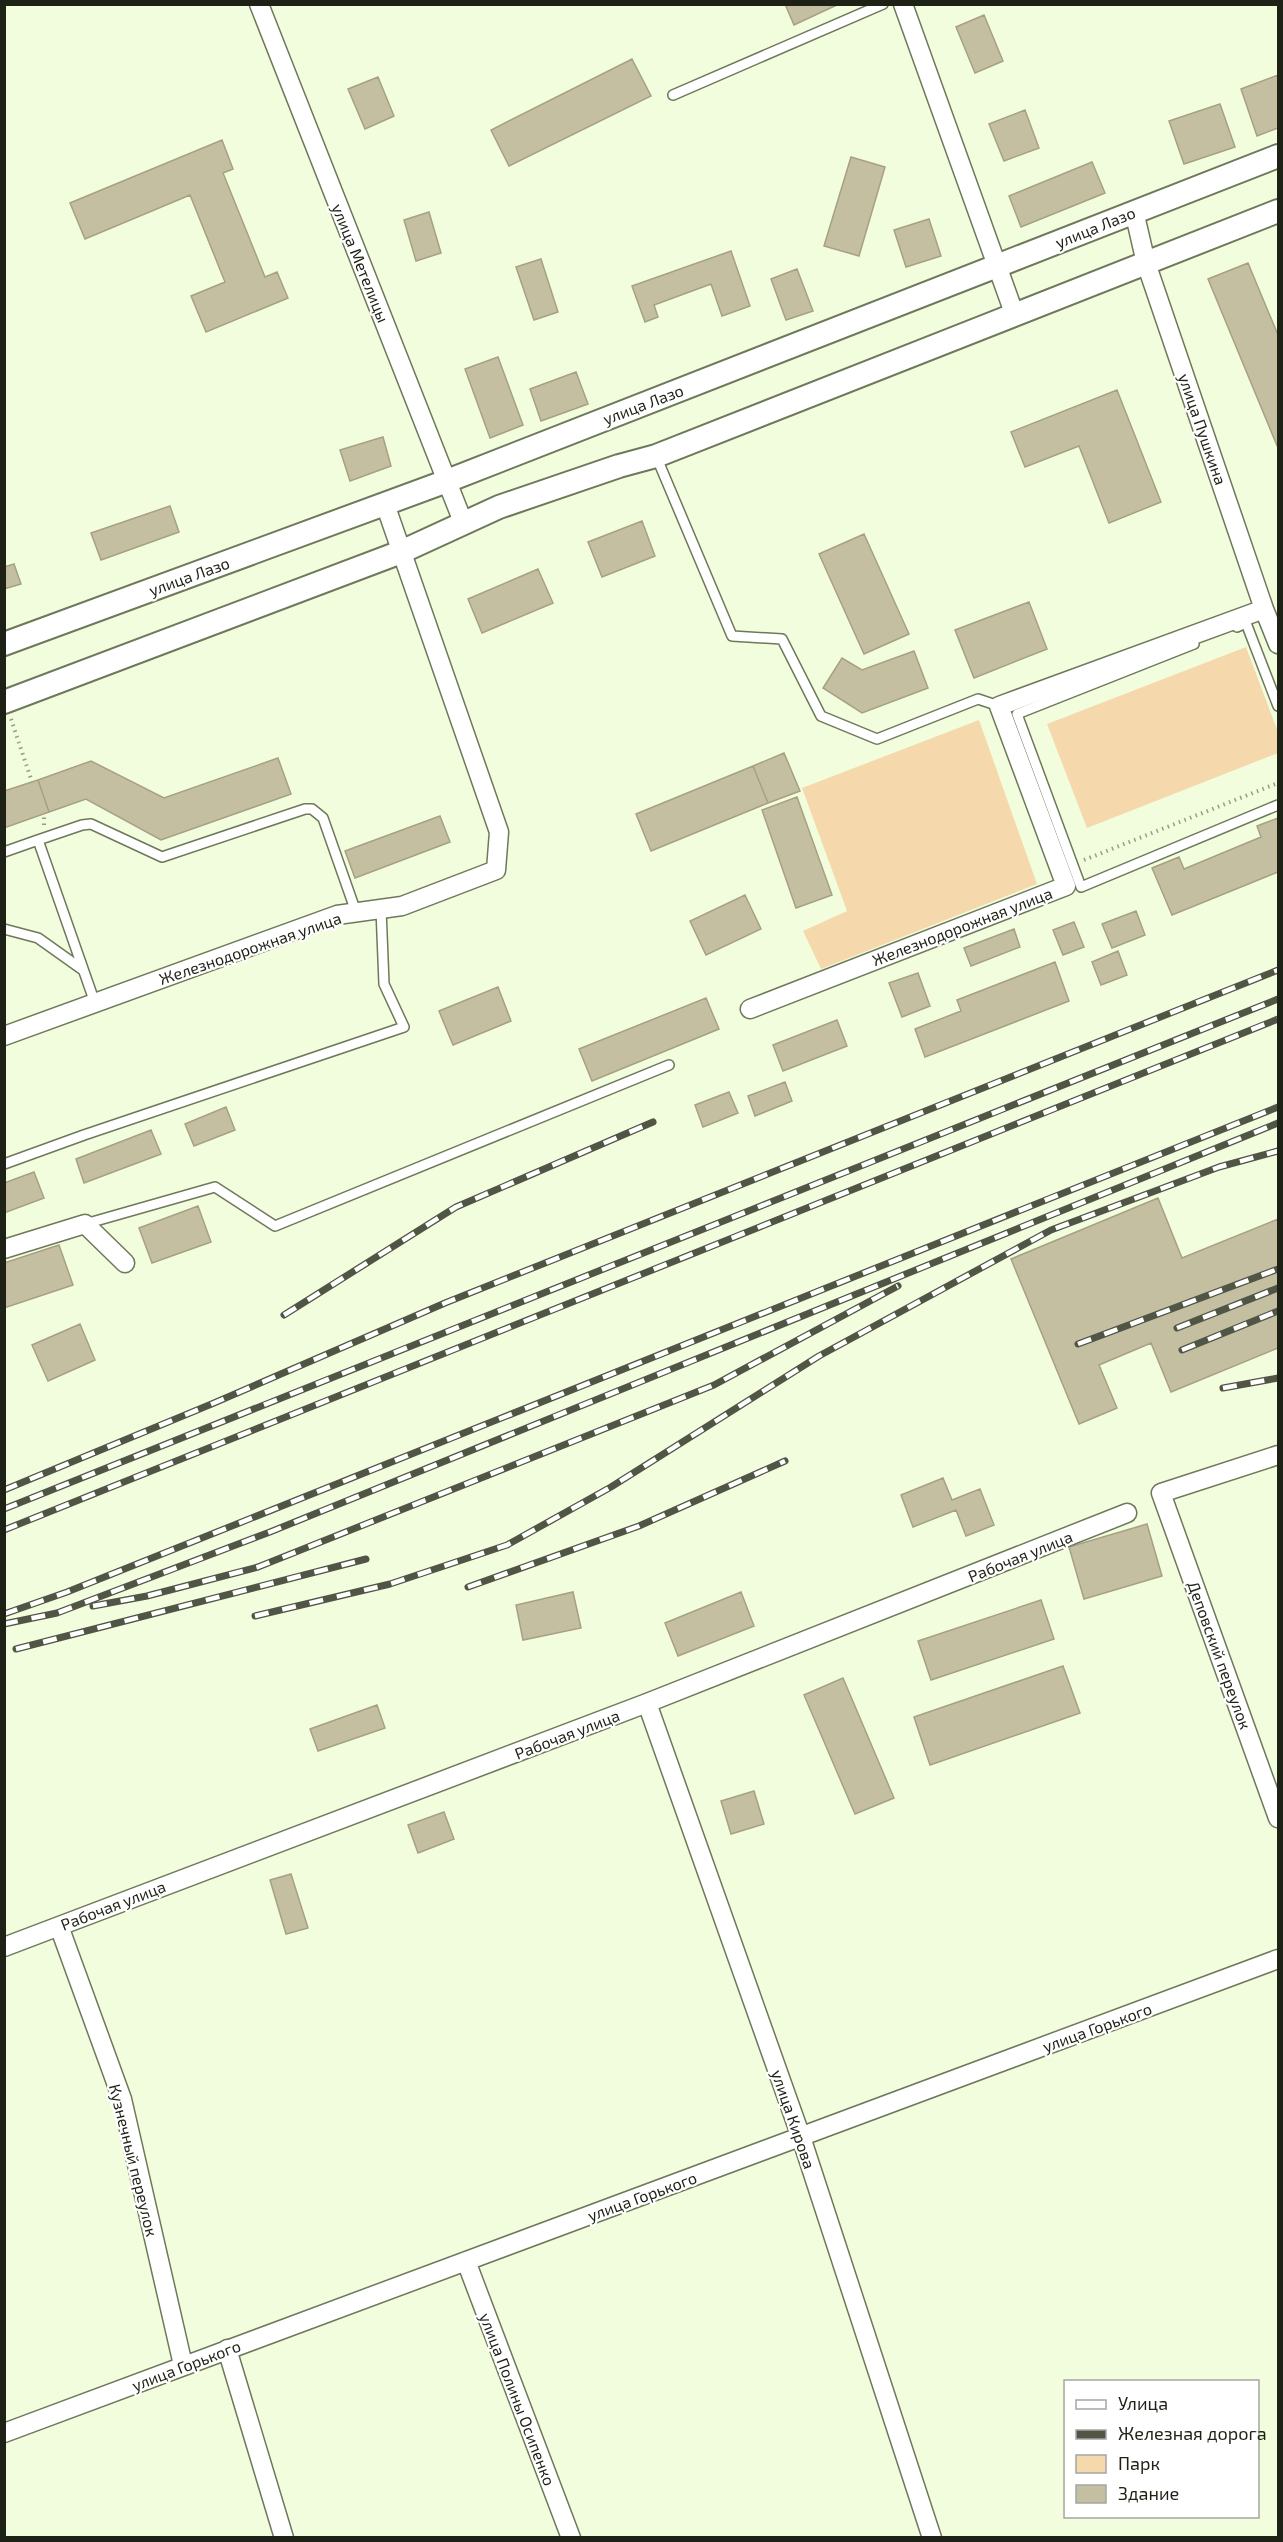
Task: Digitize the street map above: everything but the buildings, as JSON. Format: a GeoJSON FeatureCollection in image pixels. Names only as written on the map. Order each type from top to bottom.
{"type":"FeatureCollection","features":[{"type":"Feature","properties":{"kind":"street","name":"улица Метелицы"},"geometry":{"type":"LineString","coordinates":[[259,4],[463,522]]}},
{"type":"Feature","properties":{"kind":"street"},"geometry":{"type":"LineString","coordinates":[[903,4],[1014,313]]}},
{"type":"Feature","properties":{"kind":"street","name":"улица Лазо"},"geometry":{"type":"LineString","coordinates":[[4,644],[447,481],[1278,156]]}},
{"type":"Feature","properties":{"kind":"street","name":"улица Пушкина"},"geometry":{"type":"LineString","coordinates":[[1134,211],[1146,263],[1278,644]]}},
{"type":"Feature","properties":{"kind":"street"},"geometry":{"type":"LineString","coordinates":[[5,701],[401,552],[499,507],[619,466],[656,456],[1014,313],[1278,211]]}},
{"type":"Feature","properties":{"kind":"street"},"geometry":{"type":"LineString","coordinates":[[385,504],[401,552]]}},
{"type":"Feature","properties":{"kind":"street","name":"Железнодорожная улица"},"geometry":{"type":"LineString","coordinates":[[4,1036],[337,915],[402,906],[496,870],[499,832],[401,552]]}},
{"type":"Feature","properties":{"kind":"street"},"geometry":{"type":"LineString","coordinates":[[999,706],[1264,609]]}},
{"type":"Feature","properties":{"kind":"street","name":"Железнодорожная улица"},"geometry":{"type":"LineString","coordinates":[[750,1009],[1066,886],[999,706]]}},
{"type":"Feature","properties":{"kind":"street"},"geometry":{"type":"LineString","coordinates":[[4,1250],[85,1224],[125,1263]]}},
{"type":"Feature","properties":{"kind":"street","name":"Деповский переулок"},"geometry":{"type":"LineString","coordinates":[[1278,1455],[1161,1493],[1278,1818]]}},
{"type":"Feature","properties":{"kind":"street","name":"Рабочая улица"},"geometry":{"type":"LineString","coordinates":[[4,1947],[647,1703],[1127,1514]]}},
{"type":"Feature","properties":{"kind":"street","name":"улица Кирова"},"geometry":{"type":"LineString","coordinates":[[647,1703],[801,2137],[932,2538]]}},
{"type":"Feature","properties":{"kind":"street","name":"Кузнечный переулок"},"geometry":{"type":"LineString","coordinates":[[59,1926],[122,2099],[183,2365]]}},
{"type":"Feature","properties":{"kind":"street","name":"улица Горького"},"geometry":{"type":"LineString","coordinates":[[4,2433],[1278,1959]]}},
{"type":"Feature","properties":{"kind":"street","name":"улица Полины Осипенко"},"geometry":{"type":"LineString","coordinates":[[466,2261],[571,2538]]}},
{"type":"Feature","properties":{"kind":"street"},"geometry":{"type":"LineString","coordinates":[[227,2349],[284,2538]]}},
{"type":"Feature","properties":{"kind":"lane"},"geometry":{"type":"LineString","coordinates":[[673,95],[883,4]]}},
{"type":"Feature","properties":{"kind":"lane"},"geometry":{"type":"LineString","coordinates":[[656,456],[732,636],[782,639],[821,716],[877,739],[978,699],[1017,714],[1246,623],[1278,706]]}},
{"type":"Feature","properties":{"kind":"lane"},"geometry":{"type":"LineString","coordinates":[[1017,714],[1081,887],[1278,805]]}},
{"type":"Feature","properties":{"kind":"lane"},"geometry":{"type":"LineString","coordinates":[[4,852],[82,825],[92,824],[162,858],[305,808],[312,809],[323,818],[356,912]]}},
{"type":"Feature","properties":{"kind":"lane"},"geometry":{"type":"LineString","coordinates":[[38,840],[95,1004]]}},
{"type":"Feature","properties":{"kind":"lane"},"geometry":{"type":"LineString","coordinates":[[4,1164],[404,1027],[384,984],[381,909]]}},
{"type":"Feature","properties":{"kind":"lane"},"geometry":{"type":"LineString","coordinates":[[4,929],[38,938],[83,970]]}},
{"type":"Feature","properties":{"kind":"lane"},"geometry":{"type":"LineString","coordinates":[[85,1224],[214,1187],[275,1226],[669,1065]]}},
{"type":"Feature","properties":{"kind":"path"},"geometry":{"type":"LineString","coordinates":[[5,701],[33,782]]}},
{"type":"Feature","properties":{"kind":"path"},"geometry":{"type":"LineString","coordinates":[[1072,865],[1278,783]]}},
{"type":"Feature","properties":{"kind":"green space"},"geometry":{"type":"Polygon","coordinates":[[[1246,647],[1278,732],[1278,753],[1087,828],[1047,724],[1246,647]]]}},
{"type":"Feature","properties":{"kind":"green space"},"geometry":{"type":"Polygon","coordinates":[[[979,720],[1037,884],[821,969],[803,931],[847,911],[802,788],[979,720]]]}},
{"type":"Feature","properties":{"kind":"railway"},"geometry":{"type":"LineString","coordinates":[[4,1490],[214,1403],[445,1303],[1278,970]]}},
{"type":"Feature","properties":{"kind":"railway"},"geometry":{"type":"LineString","coordinates":[[4,1509],[1278,999]]}},
{"type":"Feature","properties":{"kind":"railway"},"geometry":{"type":"LineString","coordinates":[[4,1530],[1278,1019]]}},
{"type":"Feature","properties":{"kind":"railway"},"geometry":{"type":"LineString","coordinates":[[4,1614],[67,1592],[1278,1107]]}},
{"type":"Feature","properties":{"kind":"railway"},"geometry":{"type":"LineString","coordinates":[[284,1315],[456,1207],[653,1122]]}},
{"type":"Feature","properties":{"kind":"railway"},"geometry":{"type":"LineString","coordinates":[[4,1624],[57,1613],[270,1532],[1278,1123]]}},
{"type":"Feature","properties":{"kind":"railway"},"geometry":{"type":"LineString","coordinates":[[255,1616],[390,1584],[507,1545],[611,1487],[819,1356],[1051,1230],[1219,1167],[1278,1151]]}},
{"type":"Feature","properties":{"kind":"railway"},"geometry":{"type":"LineString","coordinates":[[1078,1344],[1278,1269]]}},
{"type":"Feature","properties":{"kind":"railway"},"geometry":{"type":"LineString","coordinates":[[93,1606],[147,1596],[258,1567],[714,1385],[898,1286]]}},
{"type":"Feature","properties":{"kind":"railway"},"geometry":{"type":"LineString","coordinates":[[1177,1328],[1278,1288]]}},
{"type":"Feature","properties":{"kind":"railway"},"geometry":{"type":"LineString","coordinates":[[1182,1350],[1278,1311]]}},
{"type":"Feature","properties":{"kind":"railway"},"geometry":{"type":"LineString","coordinates":[[1223,1388],[1278,1378]]}},
{"type":"Feature","properties":{"kind":"railway"},"geometry":{"type":"LineString","coordinates":[[468,1587],[639,1526],[785,1461]]}},
{"type":"Feature","properties":{"kind":"railway"},"geometry":{"type":"LineString","coordinates":[[16,1649],[366,1559]]}}]}
